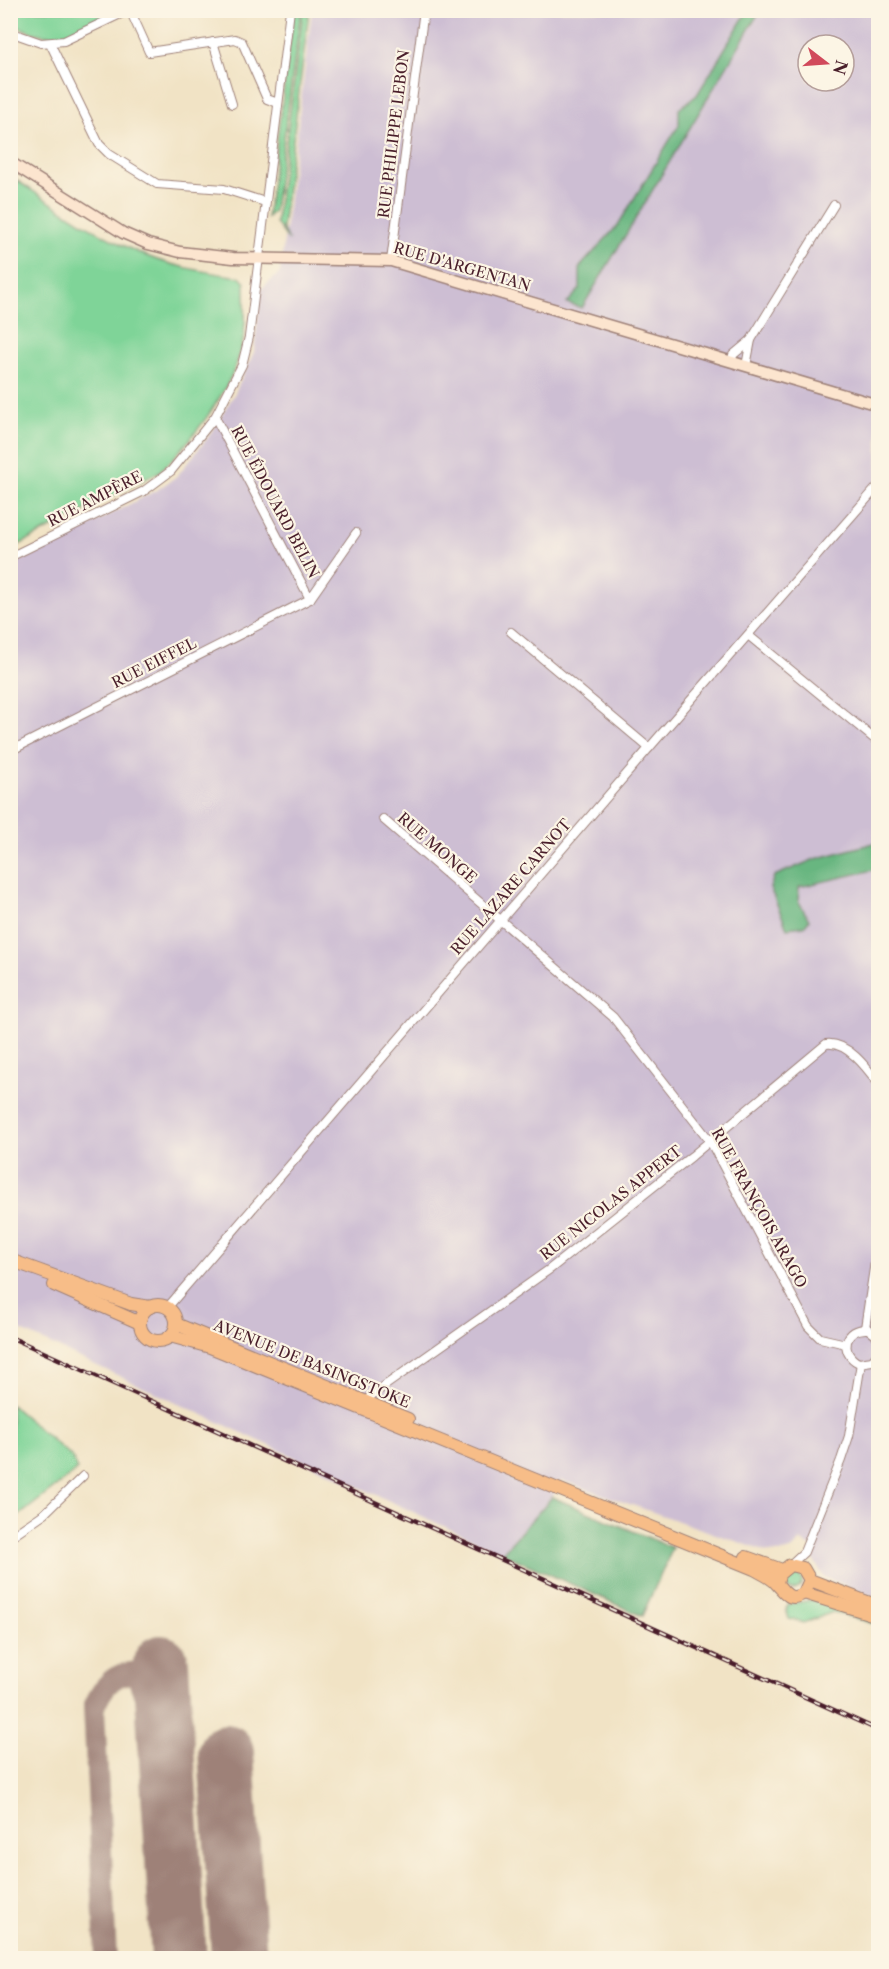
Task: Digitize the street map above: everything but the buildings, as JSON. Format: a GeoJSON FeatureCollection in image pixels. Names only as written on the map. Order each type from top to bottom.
{"type":"FeatureCollection","features":[{"type":"Feature","properties":{"kind":"main road","name":"RUE D'ARGENTAN"},"geometry":{"type":"LineString","coordinates":[[10,162],[115,228],[148,244],[180,252],[258,259],[391,261],[879,405]]}},
{"type":"Feature","properties":{"kind":"main road"},"geometry":{"type":"LineString","coordinates":[[10,1260],[131,1304],[150,1307],[159,1305],[168,1308],[176,1324],[170,1336],[159,1341],[148,1338],[140,1323],[10,1268]]}},
{"type":"Feature","properties":{"kind":"main road"},"geometry":{"type":"LineString","coordinates":[[140,1323],[143,1314],[150,1307]]}},
{"type":"Feature","properties":{"kind":"main road","name":"AVENUE DE BASINGSTOKE"},"geometry":{"type":"LineString","coordinates":[[176,1324],[436,1435]]}},
{"type":"Feature","properties":{"kind":"main road","name":"AVENUE DE BASINGSTOKE"},"geometry":{"type":"LineString","coordinates":[[170,1336],[210,1347],[364,1404]]}},
{"type":"Feature","properties":{"kind":"main road"},"geometry":{"type":"LineString","coordinates":[[436,1435],[786,1567],[799,1566],[808,1576],[879,1606]]}},
{"type":"Feature","properties":{"kind":"main road"},"geometry":{"type":"LineString","coordinates":[[436,1435],[754,1569],[777,1583],[787,1596],[796,1597],[804,1593],[879,1616]]}},
{"type":"Feature","properties":{"kind":"main road"},"geometry":{"type":"LineString","coordinates":[[777,1583],[786,1567]]}},
{"type":"Feature","properties":{"kind":"main road"},"geometry":{"type":"LineString","coordinates":[[804,1593],[808,1576]]}},
{"type":"Feature","properties":{"kind":"street"},"geometry":{"type":"LineString","coordinates":[[10,32],[30,41],[50,43],[76,37],[129,10],[149,52],[236,39],[242,42],[267,99],[278,103]]}},
{"type":"Feature","properties":{"kind":"street","name":"RUE AMPÈRE"},"geometry":{"type":"LineString","coordinates":[[10,557],[144,491],[171,471],[215,417],[242,365],[246,350],[290,10]]}},
{"type":"Feature","properties":{"kind":"street","name":"RUE PHILIPPE LEBON"},"geometry":{"type":"LineString","coordinates":[[391,261],[424,10]]}},
{"type":"Feature","properties":{"kind":"street"},"geometry":{"type":"LineString","coordinates":[[213,42],[232,104]]}},
{"type":"Feature","properties":{"kind":"street"},"geometry":{"type":"LineString","coordinates":[[50,43],[99,144],[109,154],[157,184],[224,189],[265,202]]}},
{"type":"Feature","properties":{"kind":"street"},"geometry":{"type":"LineString","coordinates":[[732,361],[733,356],[751,340],[834,205]]}},
{"type":"Feature","properties":{"kind":"street"},"geometry":{"type":"LineString","coordinates":[[746,366],[751,340]]}},
{"type":"Feature","properties":{"kind":"street","name":"RUE ÉDOUARD BELIN"},"geometry":{"type":"LineString","coordinates":[[215,417],[310,599]]}},
{"type":"Feature","properties":{"kind":"street","name":"RUE LAZARE CARNOT"},"geometry":{"type":"LineString","coordinates":[[168,1308],[649,748],[879,486]]}},
{"type":"Feature","properties":{"kind":"street"},"geometry":{"type":"LineString","coordinates":[[310,599],[357,533]]}},
{"type":"Feature","properties":{"kind":"street","name":"RUE EIFFEL"},"geometry":{"type":"LineString","coordinates":[[10,752],[310,599]]}},
{"type":"Feature","properties":{"kind":"street"},"geometry":{"type":"LineString","coordinates":[[511,632],[649,748]]}},
{"type":"Feature","properties":{"kind":"street"},"geometry":{"type":"LineString","coordinates":[[748,635],[879,742]]}},
{"type":"Feature","properties":{"kind":"street","name":"RUE MONGE"},"geometry":{"type":"LineString","coordinates":[[382,819],[501,921]]}},
{"type":"Feature","properties":{"kind":"street","name":"RUE FRANÇOIS ARAGO"},"geometry":{"type":"LineString","coordinates":[[501,921],[613,1017],[710,1141],[808,1326],[820,1338],[846,1344]]}},
{"type":"Feature","properties":{"kind":"street","name":"RUE NICOLAS APPERT"},"geometry":{"type":"LineString","coordinates":[[364,1404],[542,1275],[710,1141],[826,1044],[834,1043],[843,1047],[879,1083]]}},
{"type":"Feature","properties":{"kind":"street","name":"RUE NICOLAS APPERT"},"geometry":{"type":"LineString","coordinates":[[870,1073],[879,1078]]}},
{"type":"Feature","properties":{"kind":"street"},"geometry":{"type":"LineString","coordinates":[[865,1328],[879,1242]]}},
{"type":"Feature","properties":{"kind":"street"},"geometry":{"type":"LineString","coordinates":[[879,1337],[865,1328],[855,1330],[846,1344],[848,1355],[861,1363],[872,1361],[879,1354]]}},
{"type":"Feature","properties":{"kind":"street"},"geometry":{"type":"LineString","coordinates":[[786,1567],[804,1552],[849,1436],[861,1363]]}},
{"type":"Feature","properties":{"kind":"street"},"geometry":{"type":"LineString","coordinates":[[10,1537],[45,1513],[82,1476]]}},
{"type":"Feature","properties":{"kind":"street"},"geometry":{"type":"LineString","coordinates":[[804,1552],[808,1576]]}},
{"type":"Feature","properties":{"kind":"shaded area"},"geometry":{"type":"Polygon","coordinates":[[[312,11],[878,11],[878,1598],[824,1577],[813,1559],[815,1549],[800,1541],[793,1549],[780,1553],[767,1552],[561,1480],[555,1493],[502,1553],[11,1326],[11,566],[157,490],[177,476],[209,436],[234,395],[254,352],[261,289],[280,273],[312,11]]]}},
{"type":"Feature","properties":{"kind":"green space"},"geometry":{"type":"Polygon","coordinates":[[[748,10],[760,11],[582,308],[567,303],[580,289],[580,267],[618,225],[679,125],[679,109],[697,95],[748,10]]]}},
{"type":"Feature","properties":{"kind":"green space"},"geometry":{"type":"Polygon","coordinates":[[[10,11],[114,11],[75,31],[52,36],[27,31],[11,23],[10,11]]]}},
{"type":"Feature","properties":{"kind":"green space"},"geometry":{"type":"Polygon","coordinates":[[[294,11],[301,11],[274,211],[267,218],[294,11]]]}},
{"type":"Feature","properties":{"kind":"green space"},"geometry":{"type":"Polygon","coordinates":[[[303,11],[309,11],[282,228],[289,241],[276,223],[303,11]]]}},
{"type":"Feature","properties":{"kind":"green space"},"geometry":{"type":"Polygon","coordinates":[[[10,176],[86,225],[145,256],[185,268],[240,277],[245,283],[245,327],[235,368],[207,417],[183,448],[159,472],[11,549],[10,176]]]}},
{"type":"Feature","properties":{"kind":"green space"},"geometry":{"type":"Polygon","coordinates":[[[878,842],[878,869],[799,887],[798,900],[809,920],[804,926],[787,928],[770,888],[774,876],[815,859],[878,842]]]}},
{"type":"Feature","properties":{"kind":"green space"},"geometry":{"type":"Polygon","coordinates":[[[11,1405],[72,1457],[77,1470],[11,1522],[11,1405]]]}},
{"type":"Feature","properties":{"kind":"green space"},"geometry":{"type":"Polygon","coordinates":[[[552,1497],[673,1548],[642,1616],[502,1553],[552,1497]]]}},
{"type":"Feature","properties":{"kind":"green space"},"geometry":{"type":"Polygon","coordinates":[[[793,1572],[799,1575],[802,1581],[799,1587],[793,1590],[787,1587],[784,1581],[787,1575],[793,1572]]]}},
{"type":"Feature","properties":{"kind":"green space"},"geometry":{"type":"Polygon","coordinates":[[[812,1600],[878,1620],[878,1625],[833,1612],[803,1623],[789,1619],[786,1609],[789,1604],[812,1600]]]}},
{"type":"Feature","properties":{"kind":"taxiway"},"geometry":{"type":"LineString","coordinates":[[157,1670],[143,1673],[140,1683],[164,1718]]}},
{"type":"Feature","properties":{"kind":"taxiway"},"geometry":{"type":"LineString","coordinates":[[106,1958],[94,1707],[106,1686],[120,1676],[138,1672],[161,1672]]}},
{"type":"Feature","properties":{"kind":"runway"},"geometry":{"type":"LineString","coordinates":[[161,1663],[179,1958]]}},
{"type":"Feature","properties":{"kind":"runway"},"geometry":{"type":"LineString","coordinates":[[226,1752],[239,1958]]}},
{"type":"Feature","properties":{"kind":"railway"},"geometry":{"type":"LineString","coordinates":[[10,1337],[878,1730]]}}]}
